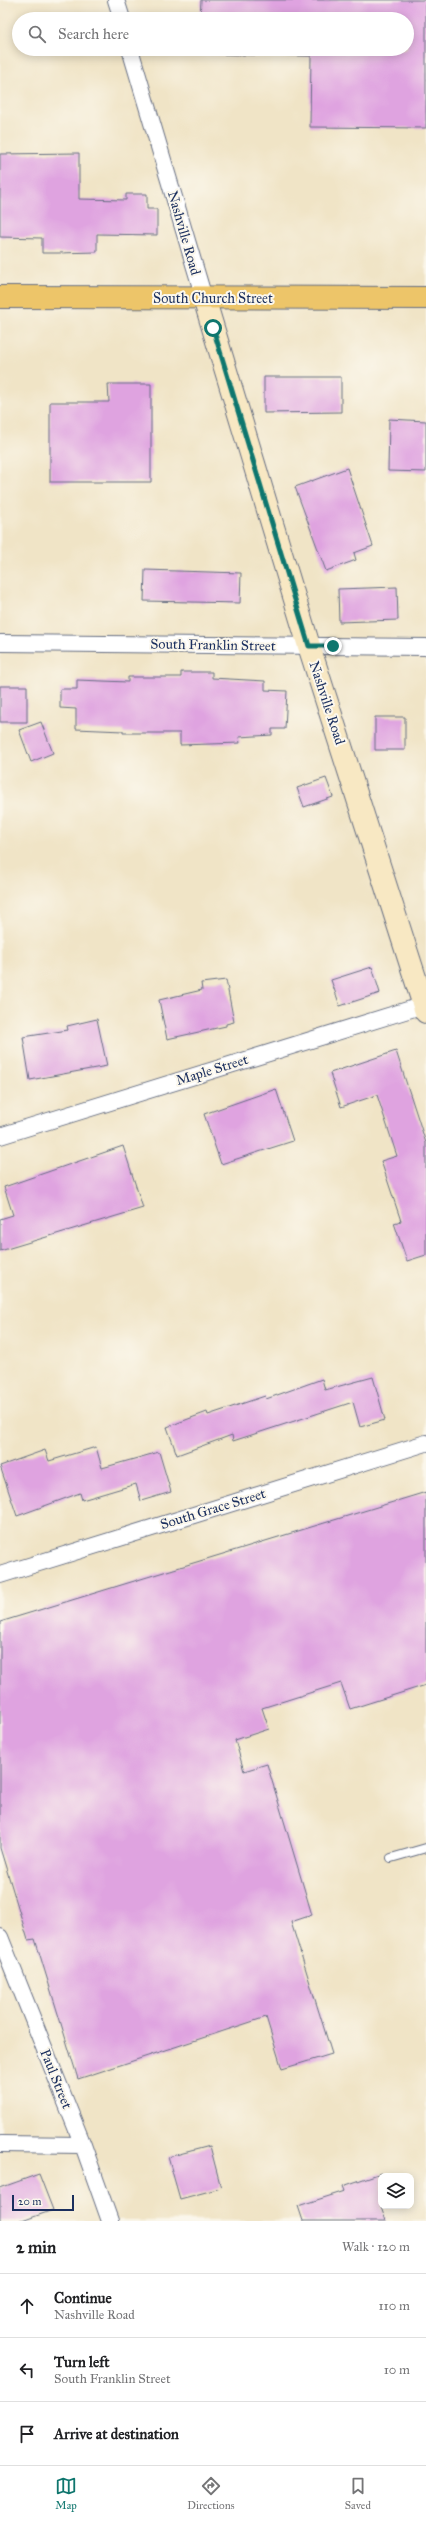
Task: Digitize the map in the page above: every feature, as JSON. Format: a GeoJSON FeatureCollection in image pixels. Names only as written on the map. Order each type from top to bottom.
{"type":"FeatureCollection","features":[{"type":"Feature","properties":{"kind":"main road","name":"South Church Street"},"geometry":{"type":"LineString","coordinates":[[0,297],[426,298]]}},
{"type":"Feature","properties":{"kind":"main road","name":"Nashville Road"},"geometry":{"type":"LineString","coordinates":[[204,298],[309,646],[425,1008]]}},
{"type":"Feature","properties":{"kind":"street"},"geometry":{"type":"LineString","coordinates":[[116,0],[120,12]]}},
{"type":"Feature","properties":{"kind":"street","name":"Nashville Road"},"geometry":{"type":"LineString","coordinates":[[132,56],[204,298]]}},
{"type":"Feature","properties":{"kind":"street","name":"South Franklin Street"},"geometry":{"type":"LineString","coordinates":[[0,643],[426,647]]}},
{"type":"Feature","properties":{"kind":"street","name":"Maple Street"},"geometry":{"type":"LineString","coordinates":[[0,1136],[425,1008]]}},
{"type":"Feature","properties":{"kind":"street","name":"South Grace Street"},"geometry":{"type":"LineString","coordinates":[[0,1575],[426,1443]]}},
{"type":"Feature","properties":{"kind":"street","name":"Paul Street"},"geometry":{"type":"LineString","coordinates":[[0,1937],[83,2145],[110,2221]]}},
{"type":"Feature","properties":{"kind":"street"},"geometry":{"type":"LineString","coordinates":[[0,2144],[83,2145]]}},
{"type":"Feature","properties":{"kind":"lane"},"geometry":{"type":"LineString","coordinates":[[391,1858],[426,1848]]}},
{"type":"Feature","properties":{"kind":"building"},"geometry":{"type":"Polygon","coordinates":[[[201,0],[426,0],[426,128],[310,127],[311,56],[414,56],[414,12],[200,12],[201,0]]]}},
{"type":"Feature","properties":{"kind":"building"},"geometry":{"type":"Polygon","coordinates":[[[79,153],[79,199],[126,200],[126,194],[147,194],[147,209],[157,209],[157,235],[97,234],[97,252],[58,253],[42,253],[42,238],[0,237],[0,154],[79,153]]]}},
{"type":"Feature","properties":{"kind":"building"},"geometry":{"type":"Polygon","coordinates":[[[264,377],[341,377],[341,412],[264,413],[264,377]]]}},
{"type":"Feature","properties":{"kind":"building"},"geometry":{"type":"Polygon","coordinates":[[[108,384],[151,384],[151,482],[50,482],[50,402],[109,402],[108,384]]]}},
{"type":"Feature","properties":{"kind":"building"},"geometry":{"type":"Polygon","coordinates":[[[389,419],[426,421],[426,472],[388,471],[389,419]]]}},
{"type":"Feature","properties":{"kind":"building"},"geometry":{"type":"Polygon","coordinates":[[[347,468],[373,546],[354,553],[356,560],[326,571],[295,487],[347,468]]]}},
{"type":"Feature","properties":{"kind":"building"},"geometry":{"type":"Polygon","coordinates":[[[145,570],[241,573],[240,603],[144,601],[145,570]]]}},
{"type":"Feature","properties":{"kind":"building"},"geometry":{"type":"Polygon","coordinates":[[[397,587],[398,620],[339,622],[338,589],[397,587]]]}},
{"type":"Feature","properties":{"kind":"building"},"geometry":{"type":"Polygon","coordinates":[[[181,672],[212,672],[212,678],[265,681],[265,690],[287,691],[285,729],[272,729],[272,735],[239,737],[240,743],[180,745],[180,733],[123,733],[123,731],[76,729],[76,709],[60,708],[60,689],[77,689],[77,680],[128,682],[128,677],[181,677],[181,672]]]}},
{"type":"Feature","properties":{"kind":"building"},"geometry":{"type":"Polygon","coordinates":[[[0,686],[27,686],[27,722],[0,722],[0,686]]]}},
{"type":"Feature","properties":{"kind":"building"},"geometry":{"type":"Polygon","coordinates":[[[375,717],[405,717],[405,750],[375,750],[375,717]]]}},
{"type":"Feature","properties":{"kind":"building"},"geometry":{"type":"Polygon","coordinates":[[[41,722],[53,753],[31,762],[19,730],[41,722]]]}},
{"type":"Feature","properties":{"kind":"building"},"geometry":{"type":"Polygon","coordinates":[[[326,778],[333,797],[304,807],[297,788],[326,778]]]}},
{"type":"Feature","properties":{"kind":"building"},"geometry":{"type":"Polygon","coordinates":[[[372,967],[380,993],[340,1006],[331,980],[372,967]]]}},
{"type":"Feature","properties":{"kind":"building"},"geometry":{"type":"Polygon","coordinates":[[[226,980],[234,1022],[226,1024],[226,1026],[167,1039],[159,1000],[202,990],[201,983],[226,980]]]}},
{"type":"Feature","properties":{"kind":"building"},"geometry":{"type":"Polygon","coordinates":[[[97,1019],[107,1066],[30,1080],[23,1037],[68,1030],[67,1026],[97,1019]]]}},
{"type":"Feature","properties":{"kind":"building"},"geometry":{"type":"Polygon","coordinates":[[[396,1051],[426,1143],[426,1255],[407,1261],[394,1223],[401,1221],[381,1161],[397,1156],[377,1095],[341,1107],[330,1073],[396,1051]]]}},
{"type":"Feature","properties":{"kind":"building"},"geometry":{"type":"Polygon","coordinates":[[[276,1089],[293,1141],[221,1164],[204,1114],[276,1089]]]}},
{"type":"Feature","properties":{"kind":"building"},"geometry":{"type":"Polygon","coordinates":[[[123,1146],[143,1208],[0,1251],[0,1219],[13,1215],[4,1187],[123,1146]]]}},
{"type":"Feature","properties":{"kind":"building"},"geometry":{"type":"Polygon","coordinates":[[[373,1377],[385,1420],[360,1427],[353,1402],[233,1441],[232,1435],[177,1455],[167,1427],[207,1412],[208,1415],[265,1396],[266,1399],[322,1379],[325,1390],[373,1377]]]}},
{"type":"Feature","properties":{"kind":"building"},"geometry":{"type":"Polygon","coordinates":[[[96,1447],[102,1468],[159,1452],[171,1492],[141,1501],[136,1484],[82,1500],[80,1493],[17,1516],[0,1466],[45,1450],[49,1461],[96,1447]]]}},
{"type":"Feature","properties":{"kind":"building"},"geometry":{"type":"Polygon","coordinates":[[[426,1492],[426,1685],[350,1709],[341,1683],[262,1708],[269,1729],[235,1740],[244,1771],[267,1764],[312,1915],[291,1922],[332,2054],[282,2069],[266,2017],[78,2079],[35,1939],[28,1940],[0,1848],[0,1622],[426,1492]]]}},
{"type":"Feature","properties":{"kind":"building"},"geometry":{"type":"Polygon","coordinates":[[[210,2146],[221,2188],[180,2199],[168,2157],[210,2146]]]}},
{"type":"Feature","properties":{"kind":"building"},"geometry":{"type":"Polygon","coordinates":[[[39,2174],[53,2210],[22,2221],[0,2221],[0,2188],[39,2174]]]}},
{"type":"Feature","properties":{"kind":"building"},"geometry":{"type":"Polygon","coordinates":[[[378,2174],[378,2209],[382,2209],[386,2221],[303,2221],[298,2206],[345,2191],[343,2186],[378,2174]]]}},
{"type":"Feature","properties":{"kind":"route"},"geometry":{"type":"LineString","coordinates":[[213,328],[309,646],[333,646]]}}]}
